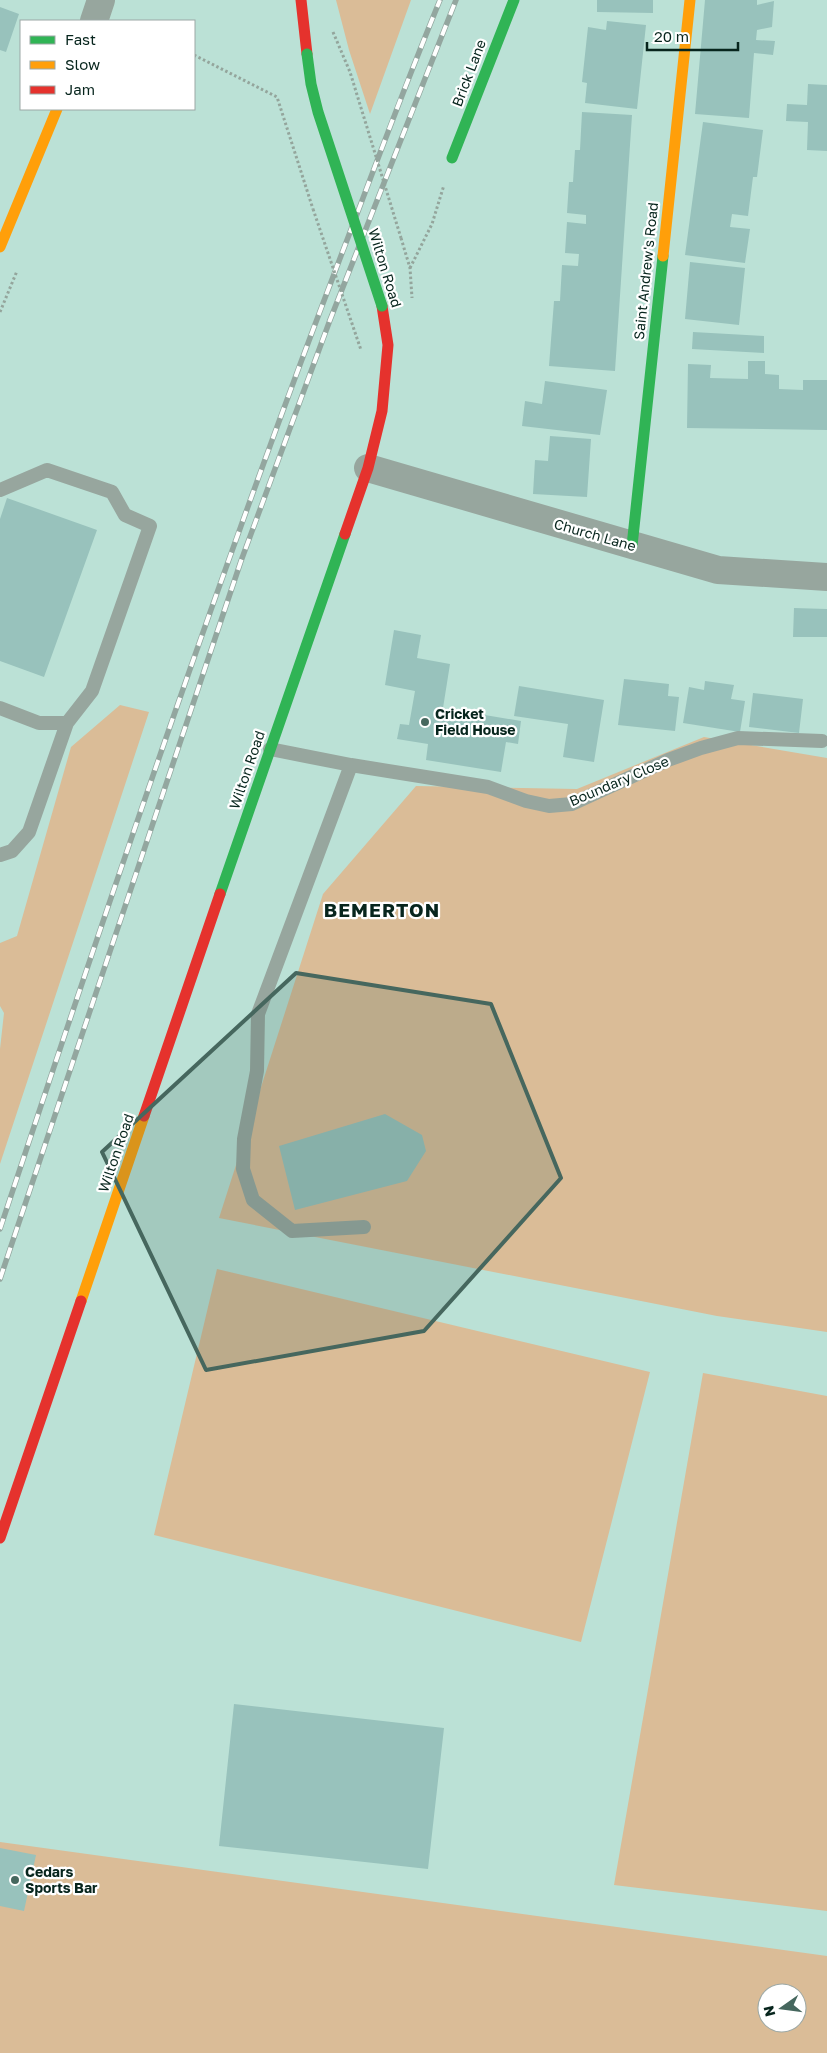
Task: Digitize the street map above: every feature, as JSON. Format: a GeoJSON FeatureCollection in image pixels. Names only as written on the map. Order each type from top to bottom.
{"type":"FeatureCollection","features":[{"type":"Feature","properties":{"kind":"main road","name":"Wilton Road"},"geometry":{"type":"LineString","coordinates":[[0,1538],[368,468],[382,411],[388,345],[382,306],[318,112],[311,84],[301,0]]}},
{"type":"Feature","properties":{"kind":"main road","name":"Brick Lane"},"geometry":{"type":"LineString","coordinates":[[452,158],[514,0]]}},
{"type":"Feature","properties":{"kind":"main road","name":"Saint Andrew's Road"},"geometry":{"type":"LineString","coordinates":[[632,546],[690,0]]}},
{"type":"Feature","properties":{"kind":"main road"},"geometry":{"type":"LineString","coordinates":[[0,247],[57,110]]}},
{"type":"Feature","properties":{"kind":"street"},"geometry":{"type":"LineString","coordinates":[[94,20],[101,0]]}},
{"type":"Feature","properties":{"kind":"street","name":"Church Lane"},"geometry":{"type":"LineString","coordinates":[[368,468],[718,570],[827,577]]}},
{"type":"Feature","properties":{"kind":"lane"},"geometry":{"type":"LineString","coordinates":[[0,490],[47,470],[112,492],[125,515],[150,526],[92,691],[67,723],[29,832],[12,851],[0,855]]}},
{"type":"Feature","properties":{"kind":"lane"},"geometry":{"type":"LineString","coordinates":[[0,708],[39,723],[67,723]]}},
{"type":"Feature","properties":{"kind":"lane","name":"Boundary Close"},"geometry":{"type":"LineString","coordinates":[[270,749],[351,765],[488,787],[526,801],[549,806],[572,804],[668,760],[701,748],[738,738],[822,741]]}},
{"type":"Feature","properties":{"kind":"lane"},"geometry":{"type":"LineString","coordinates":[[351,765],[258,1014],[257,1071],[244,1139],[242,1169],[253,1200],[292,1231],[364,1227]]}},
{"type":"Feature","properties":{"kind":"path"},"geometry":{"type":"LineString","coordinates":[[333,32],[350,72],[401,238]]}},
{"type":"Feature","properties":{"kind":"path"},"geometry":{"type":"LineString","coordinates":[[195,56],[277,97],[312,209],[361,350]]}},
{"type":"Feature","properties":{"kind":"path"},"geometry":{"type":"LineString","coordinates":[[410,268],[432,224],[452,158]]}},
{"type":"Feature","properties":{"kind":"highlighted area"},"geometry":{"type":"Polygon","coordinates":[[[296,973],[491,1004],[561,1178],[424,1331],[206,1370],[102,1152],[296,973]]]}},
{"type":"Feature","properties":{"kind":"shaded area"},"geometry":{"type":"Polygon","coordinates":[[[336,0],[411,0],[370,114],[349,50],[336,0]]]}},
{"type":"Feature","properties":{"kind":"shaded area"},"geometry":{"type":"Polygon","coordinates":[[[120,705],[149,712],[0,1164],[0,1049],[4,1013],[0,1006],[0,943],[17,936],[71,747],[120,705]]]}},
{"type":"Feature","properties":{"kind":"shaded area"},"geometry":{"type":"Polygon","coordinates":[[[704,737],[827,758],[827,1332],[717,1316],[219,1218],[323,894],[416,786],[577,789],[704,737]]]}},
{"type":"Feature","properties":{"kind":"shaded area"},"geometry":{"type":"Polygon","coordinates":[[[217,1269],[650,1372],[581,1642],[154,1535],[217,1269]]]}},
{"type":"Feature","properties":{"kind":"shaded area"},"geometry":{"type":"Polygon","coordinates":[[[703,1373],[827,1396],[827,1911],[614,1885],[703,1373]]]}},
{"type":"Feature","properties":{"kind":"shaded area"},"geometry":{"type":"Polygon","coordinates":[[[0,1842],[827,1956],[827,2053],[0,2053],[0,1842]]]}},
{"type":"Feature","properties":{"kind":"building"},"geometry":{"type":"Polygon","coordinates":[[[597,0],[653,0],[653,13],[597,12],[597,0]]]}},
{"type":"Feature","properties":{"kind":"building"},"geometry":{"type":"Polygon","coordinates":[[[705,0],[757,0],[757,5],[774,1],[772,27],[757,30],[756,40],[775,41],[773,55],[754,53],[749,118],[695,114],[705,0]]]}},
{"type":"Feature","properties":{"kind":"building"},"geometry":{"type":"Polygon","coordinates":[[[0,7],[19,14],[6,52],[0,50],[0,7]]]}},
{"type":"Feature","properties":{"kind":"building"},"geometry":{"type":"Polygon","coordinates":[[[607,21],[646,25],[637,109],[585,103],[587,83],[582,82],[588,27],[606,30],[607,21]]]}},
{"type":"Feature","properties":{"kind":"building"},"geometry":{"type":"Polygon","coordinates":[[[808,84],[827,85],[827,151],[807,150],[808,122],[786,121],[787,104],[807,105],[808,84]]]}},
{"type":"Feature","properties":{"kind":"building"},"geometry":{"type":"Polygon","coordinates":[[[582,112],[632,115],[615,371],[549,366],[554,301],[560,301],[562,265],[578,266],[579,254],[565,253],[567,222],[586,224],[586,215],[567,213],[569,182],[573,182],[575,150],[580,150],[582,112]]]}},
{"type":"Feature","properties":{"kind":"building"},"geometry":{"type":"Polygon","coordinates":[[[703,122],[763,130],[757,177],[753,177],[748,216],[732,214],[730,227],[750,229],[745,263],[685,255],[703,122]]]}},
{"type":"Feature","properties":{"kind":"building"},"geometry":{"type":"Polygon","coordinates":[[[690,262],[745,268],[739,325],[685,319],[690,262]]]}},
{"type":"Feature","properties":{"kind":"building"},"geometry":{"type":"Polygon","coordinates":[[[693,332],[764,336],[764,353],[692,349],[693,332]]]}},
{"type":"Feature","properties":{"kind":"building"},"geometry":{"type":"Polygon","coordinates":[[[748,361],[765,361],[765,374],[779,375],[779,389],[803,390],[803,380],[827,380],[827,430],[687,428],[688,364],[711,365],[710,378],[748,379],[748,361]]]}},
{"type":"Feature","properties":{"kind":"building"},"geometry":{"type":"Polygon","coordinates":[[[545,381],[607,390],[600,435],[522,426],[525,401],[542,404],[545,381]]]}},
{"type":"Feature","properties":{"kind":"building"},"geometry":{"type":"Polygon","coordinates":[[[550,436],[591,439],[587,497],[533,494],[535,460],[548,461],[550,436]]]}},
{"type":"Feature","properties":{"kind":"building"},"geometry":{"type":"Polygon","coordinates":[[[7,498],[97,530],[44,677],[0,661],[0,519],[7,498]]]}},
{"type":"Feature","properties":{"kind":"building"},"geometry":{"type":"Polygon","coordinates":[[[794,608],[827,609],[827,637],[793,637],[794,608]]]}},
{"type":"Feature","properties":{"kind":"building"},"geometry":{"type":"Polygon","coordinates":[[[394,630],[421,635],[417,658],[450,664],[443,708],[521,721],[518,744],[506,742],[501,772],[426,760],[428,744],[397,739],[400,724],[409,725],[415,691],[385,685],[394,630]]]}},
{"type":"Feature","properties":{"kind":"building"},"geometry":{"type":"Polygon","coordinates":[[[624,679],[669,684],[668,696],[679,697],[675,731],[618,725],[624,679]]]}},
{"type":"Feature","properties":{"kind":"building"},"geometry":{"type":"Polygon","coordinates":[[[705,681],[734,685],[731,699],[745,701],[740,732],[683,723],[689,687],[704,690],[705,681]]]}},
{"type":"Feature","properties":{"kind":"building"},"geometry":{"type":"Polygon","coordinates":[[[519,686],[604,700],[594,762],[563,757],[568,724],[514,716],[519,686]]]}},
{"type":"Feature","properties":{"kind":"building"},"geometry":{"type":"Polygon","coordinates":[[[753,693],[803,699],[799,733],[749,727],[753,693]]]}},
{"type":"Feature","properties":{"kind":"building"},"geometry":{"type":"Polygon","coordinates":[[[385,1114],[422,1135],[426,1151],[407,1181],[295,1210],[279,1146],[385,1114]]]}},
{"type":"Feature","properties":{"kind":"building"},"geometry":{"type":"Polygon","coordinates":[[[234,1704],[444,1728],[428,1869],[219,1846],[234,1704]]]}},
{"type":"Feature","properties":{"kind":"building","name":"Cedars Sports Bar"},"geometry":{"type":"Polygon","coordinates":[[[0,1848],[36,1855],[24,1911],[0,1906],[0,1848]]]}},
{"type":"Feature","properties":{"kind":"railway"},"geometry":{"type":"LineString","coordinates":[[0,1229],[85,974],[217,592],[309,340],[440,0]]}},
{"type":"Feature","properties":{"kind":"railway"},"geometry":{"type":"LineString","coordinates":[[0,1279],[241,561],[330,320],[456,0]]}},
{"type":"Feature","properties":{"kind":"traffic: fast"},"geometry":{"type":"LineString","coordinates":[[452,158],[514,0]]}},
{"type":"Feature","properties":{"kind":"traffic: fast"},"geometry":{"type":"LineString","coordinates":[[307,54],[311,84],[318,112],[382,306]]}},
{"type":"Feature","properties":{"kind":"traffic: fast"},"geometry":{"type":"LineString","coordinates":[[632,546],[663,256]]}},
{"type":"Feature","properties":{"kind":"traffic: fast"},"geometry":{"type":"LineString","coordinates":[[220,894],[345,534]]}},
{"type":"Feature","properties":{"kind":"traffic: slow"},"geometry":{"type":"LineString","coordinates":[[663,256],[690,0]]}},
{"type":"Feature","properties":{"kind":"traffic: slow"},"geometry":{"type":"LineString","coordinates":[[0,247],[57,110]]}},
{"type":"Feature","properties":{"kind":"traffic: slow"},"geometry":{"type":"LineString","coordinates":[[81,1301],[144,1116]]}},
{"type":"Feature","properties":{"kind":"traffic: jam"},"geometry":{"type":"LineString","coordinates":[[301,0],[307,54]]}},
{"type":"Feature","properties":{"kind":"traffic: jam"},"geometry":{"type":"LineString","coordinates":[[345,534],[368,468],[382,411],[388,345],[382,306]]}},
{"type":"Feature","properties":{"kind":"traffic: jam"},"geometry":{"type":"LineString","coordinates":[[144,1116],[220,894]]}},
{"type":"Feature","properties":{"kind":"traffic: jam"},"geometry":{"type":"LineString","coordinates":[[0,1538],[81,1301]]}},
{"type":"Feature","properties":{"kind":"place","name":"Cricket Field House"},"geometry":{"type":"Point","coordinates":[425,722]}},
{"type":"Feature","properties":{"kind":"place","name":"Cedars Sports Bar"},"geometry":{"type":"Point","coordinates":[15,1880]}},
{"type":"Feature","properties":{"kind":"district","name":"BEMERTON"},"geometry":{"type":"Point","coordinates":[382,910]}}]}
